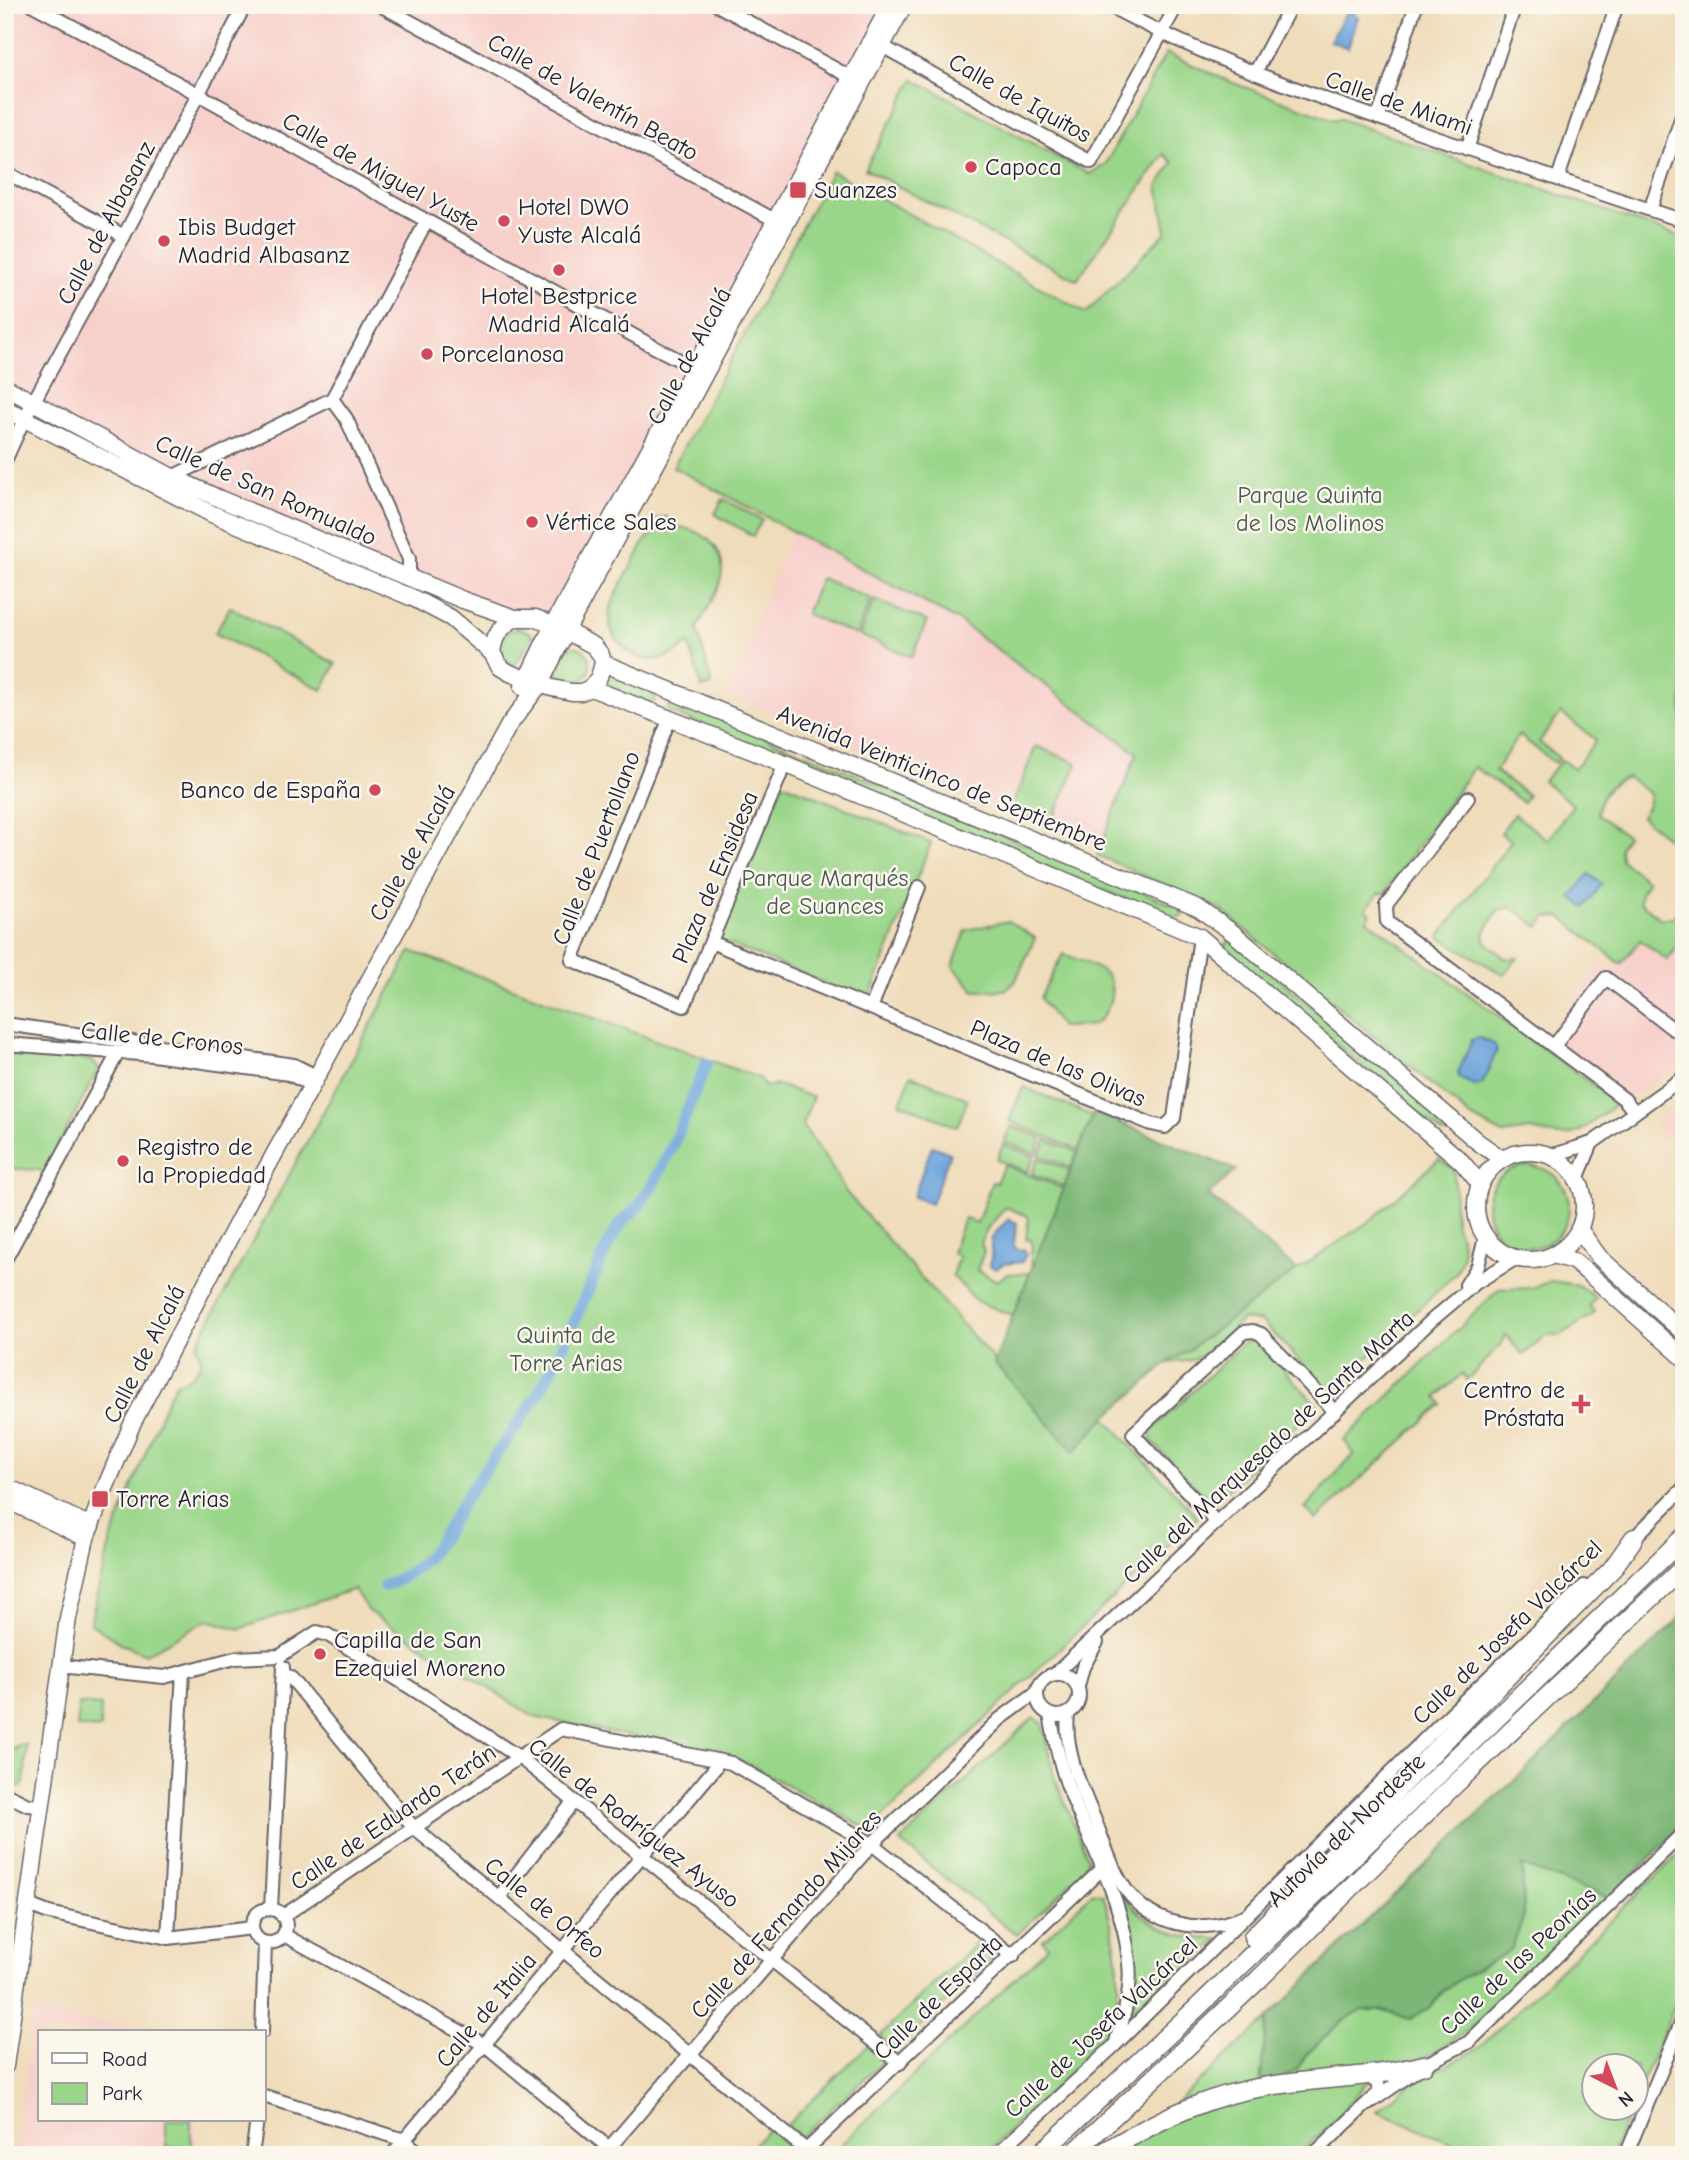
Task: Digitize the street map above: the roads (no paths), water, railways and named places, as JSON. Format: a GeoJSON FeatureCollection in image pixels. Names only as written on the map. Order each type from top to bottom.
{"type":"FeatureCollection","features":[{"type":"Feature","properties":{"kind":"highway","name":"Autovía del Nordeste"},"geometry":{"type":"LineString","coordinates":[[1039,2155],[1199,2006],[1684,1537]]}},
{"type":"Feature","properties":{"kind":"highway"},"geometry":{"type":"LineString","coordinates":[[1199,2006],[1227,1965],[1612,1569],[1634,1538]]}},
{"type":"Feature","properties":{"kind":"highway","name":"Autovía del Nordeste"},"geometry":{"type":"LineString","coordinates":[[1072,2155],[1258,1980],[1446,1793],[1684,1567]]}},
{"type":"Feature","properties":{"kind":"highway"},"geometry":{"type":"LineString","coordinates":[[1099,2155],[1138,2131],[1220,2096],[1255,2088],[1370,2076],[1424,2065]]}},
{"type":"Feature","properties":{"kind":"main road","name":"Calle de Alcalá"},"geometry":{"type":"LineString","coordinates":[[859,76],[864,54],[890,5]]}},
{"type":"Feature","properties":{"kind":"main road","name":"Calle de Alcalá"},"geometry":{"type":"LineString","coordinates":[[5,2066],[10,1995],[28,1905],[60,1666],[74,1587],[89,1532],[133,1422],[313,1081],[533,682],[559,628],[859,76],[882,46],[904,5]]}},
{"type":"Feature","properties":{"kind":"main road"},"geometry":{"type":"LineString","coordinates":[[864,54],[882,46]]}},
{"type":"Feature","properties":{"kind":"main road","name":"Calle de San Romualdo"},"geometry":{"type":"LineString","coordinates":[[5,387],[172,477],[463,600],[515,618],[536,618],[559,628]]}},
{"type":"Feature","properties":{"kind":"main road","name":"Calle de San Romualdo"},"geometry":{"type":"LineString","coordinates":[[5,409],[212,514],[413,598],[451,618],[492,653],[500,667],[533,682]]}},
{"type":"Feature","properties":{"kind":"main road"},"geometry":{"type":"LineString","coordinates":[[492,653],[494,638],[503,626],[515,618]]}},
{"type":"Feature","properties":{"kind":"main road","name":"Avenida Veinticinco de Septiembre"},"geometry":{"type":"LineString","coordinates":[[559,628],[594,646],[603,663],[1213,916],[1478,1142],[1503,1159]]}},
{"type":"Feature","properties":{"kind":"main road"},"geometry":{"type":"LineString","coordinates":[[591,688],[599,677],[603,663]]}},
{"type":"Feature","properties":{"kind":"main road","name":"Avenida Veinticinco de Septiembre"},"geometry":{"type":"LineString","coordinates":[[533,682],[572,692],[591,688],[664,715],[1193,933],[1461,1161],[1480,1184]]}},
{"type":"Feature","properties":{"kind":"main road"},"geometry":{"type":"LineString","coordinates":[[664,715],[658,705],[669,691]]}},
{"type":"Feature","properties":{"kind":"main road"},"geometry":{"type":"LineString","coordinates":[[1198,908],[1188,917],[1193,933],[1211,930],[1213,916]]}},
{"type":"Feature","properties":{"kind":"main road"},"geometry":{"type":"LineString","coordinates":[[1530,1152],[1550,1156],[1561,1161],[1577,1179],[1584,1204],[1579,1229],[1564,1249],[1553,1255],[1539,1260],[1515,1259],[1494,1248],[1485,1238],[1475,1212],[1480,1184],[1493,1166],[1514,1154],[1530,1152]]}},
{"type":"Feature","properties":{"kind":"main road"},"geometry":{"type":"LineString","coordinates":[[1579,1229],[1599,1257],[1684,1333]]}},
{"type":"Feature","properties":{"kind":"main road"},"geometry":{"type":"LineString","coordinates":[[1553,1255],[1573,1261],[1587,1272],[1684,1358]]}},
{"type":"Feature","properties":{"kind":"main road"},"geometry":{"type":"LineString","coordinates":[[5,1486],[89,1532]]}},
{"type":"Feature","properties":{"kind":"main road"},"geometry":{"type":"LineString","coordinates":[[5,1499],[89,1532]]}},
{"type":"Feature","properties":{"kind":"street","name":"Calle de Miguel Yuste"},"geometry":{"type":"LineString","coordinates":[[33,5],[198,93],[426,222],[701,367]]}},
{"type":"Feature","properties":{"kind":"street","name":"Calle de Albasanz"},"geometry":{"type":"LineString","coordinates":[[5,460],[24,419],[245,5]]}},
{"type":"Feature","properties":{"kind":"street","name":"Calle de Valentín Beato"},"geometry":{"type":"LineString","coordinates":[[380,5],[780,223]]}},
{"type":"Feature","properties":{"kind":"street"},"geometry":{"type":"LineString","coordinates":[[718,5],[859,76]]}},
{"type":"Feature","properties":{"kind":"street","name":"Calle de Miami"},"geometry":{"type":"LineString","coordinates":[[1108,5],[1162,34],[1255,73],[1467,149],[1684,221]]}},
{"type":"Feature","properties":{"kind":"street","name":"Calle de Iquitos"},"geometry":{"type":"LineString","coordinates":[[882,46],[1091,162],[1177,5]]}},
{"type":"Feature","properties":{"kind":"street"},"geometry":{"type":"LineString","coordinates":[[1255,73],[1291,5]]}},
{"type":"Feature","properties":{"kind":"street"},"geometry":{"type":"LineString","coordinates":[[1378,118],[1416,5]]}},
{"type":"Feature","properties":{"kind":"street"},"geometry":{"type":"LineString","coordinates":[[1467,149],[1515,5]]}},
{"type":"Feature","properties":{"kind":"street"},"geometry":{"type":"LineString","coordinates":[[1558,178],[1617,5]]}},
{"type":"Feature","properties":{"kind":"street"},"geometry":{"type":"LineString","coordinates":[[1650,210],[1684,110]]}},
{"type":"Feature","properties":{"kind":"street"},"geometry":{"type":"LineString","coordinates":[[5,172],[124,236]]}},
{"type":"Feature","properties":{"kind":"street"},"geometry":{"type":"LineString","coordinates":[[172,477],[332,399],[426,222]]}},
{"type":"Feature","properties":{"kind":"street"},"geometry":{"type":"LineString","coordinates":[[332,399],[346,418],[409,559],[409,577]]}},
{"type":"Feature","properties":{"kind":"street","name":"Calle de Puertollano"},"geometry":{"type":"LineString","coordinates":[[664,715],[572,960],[684,1006]]}},
{"type":"Feature","properties":{"kind":"street","name":"Plaza de Ensidesa"},"geometry":{"type":"LineString","coordinates":[[684,1006],[785,764]]}},
{"type":"Feature","properties":{"kind":"street"},"geometry":{"type":"LineString","coordinates":[[1468,799],[1386,905],[1387,922],[1624,1099],[1635,1112]]}},
{"type":"Feature","properties":{"kind":"street"},"geometry":{"type":"LineString","coordinates":[[871,1008],[919,887]]}},
{"type":"Feature","properties":{"kind":"street","name":"Plaza de las Olivas"},"geometry":{"type":"LineString","coordinates":[[711,943],[1151,1124],[1165,1127],[1174,1118],[1193,933]]}},
{"type":"Feature","properties":{"kind":"street"},"geometry":{"type":"LineString","coordinates":[[1554,1046],[1606,978],[1679,1033]]}},
{"type":"Feature","properties":{"kind":"street","name":"Calle de Cronos"},"geometry":{"type":"LineString","coordinates":[[5,1024],[294,1065],[313,1081]]}},
{"type":"Feature","properties":{"kind":"street","name":"Calle de Cronos"},"geometry":{"type":"LineString","coordinates":[[5,1031],[154,1045]]}},
{"type":"Feature","properties":{"kind":"street","name":"Calle de Cronos"},"geometry":{"type":"LineString","coordinates":[[5,1044],[153,1055],[289,1074],[313,1081]]}},
{"type":"Feature","properties":{"kind":"street"},"geometry":{"type":"LineString","coordinates":[[5,1260],[118,1053]]}},
{"type":"Feature","properties":{"kind":"street"},"geometry":{"type":"LineString","coordinates":[[1550,1156],[1592,1143],[1684,1077]]}},
{"type":"Feature","properties":{"kind":"street"},"geometry":{"type":"LineString","coordinates":[[1577,1179],[1592,1143]]}},
{"type":"Feature","properties":{"kind":"street","name":"Calle del Marquesado de Santa Marta"},"geometry":{"type":"LineString","coordinates":[[1454,1300],[1478,1266],[1485,1238]]}},
{"type":"Feature","properties":{"kind":"street","name":"Calle del Marquesado de Santa Marta"},"geometry":{"type":"LineString","coordinates":[[1056,1673],[1454,1300],[1490,1272],[1515,1259]]}},
{"type":"Feature","properties":{"kind":"street"},"geometry":{"type":"LineString","coordinates":[[1217,1523],[1133,1434],[1244,1332],[1253,1331],[1261,1334],[1335,1412]]}},
{"type":"Feature","properties":{"kind":"street","name":"Calle de Josefa Valcárcel"},"geometry":{"type":"LineString","coordinates":[[996,2155],[1115,2045],[1453,1711],[1684,1488]]}},
{"type":"Feature","properties":{"kind":"street","name":"Calle del Marquesado de Santa Marta"},"geometry":{"type":"LineString","coordinates":[[1077,1686],[1090,1652],[1110,1625]]}},
{"type":"Feature","properties":{"kind":"street","name":"Calle de Rodríguez Ayuso"},"geometry":{"type":"LineString","coordinates":[[280,1656],[317,1632],[328,1635],[519,1757],[900,2063]]}},
{"type":"Feature","properties":{"kind":"street"},"geometry":{"type":"LineString","coordinates":[[60,1666],[164,1677],[235,1658],[280,1656],[283,1673],[271,1909]]}},
{"type":"Feature","properties":{"kind":"street"},"geometry":{"type":"LineString","coordinates":[[168,1938],[183,1672]]}},
{"type":"Feature","properties":{"kind":"street","name":"Calle de Orfeo"},"geometry":{"type":"LineString","coordinates":[[283,1673],[292,1679],[414,1828],[689,2054],[803,2152]]}},
{"type":"Feature","properties":{"kind":"street"},"geometry":{"type":"LineString","coordinates":[[1011,1712],[1031,1707],[1045,1712],[1058,1717],[1068,1714],[1075,1709],[1078,1702],[1077,1686],[1068,1676],[1056,1673],[1043,1679],[1037,1699],[1045,1712],[1065,1780],[1103,1868],[1124,1931],[1130,1965],[1128,1999],[1115,2045]]}},
{"type":"Feature","properties":{"kind":"street","name":"Calle de Fernando Mijares"},"geometry":{"type":"LineString","coordinates":[[606,2151],[872,1844],[985,1734],[1037,1692]]}},
{"type":"Feature","properties":{"kind":"street"},"geometry":{"type":"LineString","coordinates":[[1068,1714],[1066,1727],[1080,1786],[1111,1862],[1130,1894],[1153,1913],[1184,1925],[1214,1926],[1250,1913]]}},
{"type":"Feature","properties":{"kind":"street","name":"Calle de Eduardo Terán"},"geometry":{"type":"LineString","coordinates":[[283,1916],[561,1729],[716,1760]]}},
{"type":"Feature","properties":{"kind":"street"},"geometry":{"type":"LineString","coordinates":[[716,1760],[731,1763],[872,1844],[1013,1955]]}},
{"type":"Feature","properties":{"kind":"street","name":"Calle de Italia"},"geometry":{"type":"LineString","coordinates":[[392,2155],[715,1768],[716,1760]]}},
{"type":"Feature","properties":{"kind":"street"},"geometry":{"type":"LineString","coordinates":[[5,1794],[28,1805],[41,1806]]}},
{"type":"Feature","properties":{"kind":"street"},"geometry":{"type":"LineString","coordinates":[[499,1897],[574,1801]]}},
{"type":"Feature","properties":{"kind":"street","name":"Calle de las Peonías"},"geometry":{"type":"LineString","coordinates":[[1313,2155],[1368,2104],[1424,2065],[1469,2042],[1684,1832]]}},
{"type":"Feature","properties":{"kind":"street","name":"Calle de Esparta"},"geometry":{"type":"LineString","coordinates":[[803,2152],[1103,1868]]}},
{"type":"Feature","properties":{"kind":"street"},"geometry":{"type":"LineString","coordinates":[[28,1905],[49,1913],[168,1938],[252,1928]]}},
{"type":"Feature","properties":{"kind":"street"},"geometry":{"type":"LineString","coordinates":[[271,1909],[283,1916],[286,1925],[284,1934],[276,1942],[265,1943],[256,1938],[252,1928],[257,1914],[271,1909]]}},
{"type":"Feature","properties":{"kind":"street"},"geometry":{"type":"LineString","coordinates":[[284,1934],[485,2045],[606,2151]]}},
{"type":"Feature","properties":{"kind":"street"},"geometry":{"type":"LineString","coordinates":[[262,2030],[265,1943]]}},
{"type":"Feature","properties":{"kind":"street"},"geometry":{"type":"LineString","coordinates":[[1626,2155],[1684,2016]]}},
{"type":"Feature","properties":{"kind":"street"},"geometry":{"type":"LineString","coordinates":[[1368,2104],[1380,2088],[1370,2076]]}},
{"type":"Feature","properties":{"kind":"street"},"geometry":{"type":"LineString","coordinates":[[266,2097],[404,2140],[422,2155]]}},
{"type":"Feature","properties":{"kind":"street"},"geometry":{"type":"LineString","coordinates":[[253,2155],[257,2122]]}},
{"type":"Feature","properties":{"kind":"water"},"geometry":{"type":"Polygon","coordinates":[[[1348,9],[1358,17],[1348,48],[1330,41],[1348,9]]]}},
{"type":"Feature","properties":{"kind":"water"},"geometry":{"type":"Polygon","coordinates":[[[1589,874],[1602,884],[1585,907],[1571,897],[1589,874]]]}},
{"type":"Feature","properties":{"kind":"water"},"geometry":{"type":"Polygon","coordinates":[[[1478,1037],[1494,1044],[1497,1050],[1483,1083],[1477,1086],[1460,1079],[1458,1073],[1472,1040],[1478,1037]]]}},
{"type":"Feature","properties":{"kind":"water"},"geometry":{"type":"Polygon","coordinates":[[[932,1146],[950,1153],[931,1204],[913,1197],[932,1146]]]}},
{"type":"Feature","properties":{"kind":"water"},"geometry":{"type":"Polygon","coordinates":[[[1009,1219],[1017,1223],[1013,1245],[1018,1250],[1024,1249],[1026,1254],[1022,1262],[1003,1264],[996,1269],[989,1265],[992,1255],[991,1242],[1009,1219]]]}},
{"type":"Feature","properties":{"kind":"waterway"},"geometry":{"type":"LineString","coordinates":[[384,1586],[401,1578],[427,1558],[479,1477],[533,1402],[560,1353],[611,1239],[622,1222],[639,1206],[674,1143],[706,1064]]}},
{"type":"Feature","properties":{"kind":"place","name":"Capoca"},"geometry":{"type":"Point","coordinates":[971,167]}},
{"type":"Feature","properties":{"kind":"place","name":"Suanzes"},"geometry":{"type":"Point","coordinates":[798,190]}},
{"type":"Feature","properties":{"kind":"place","name":"Hotel DWO Yuste Alcalá"},"geometry":{"type":"Point","coordinates":[504,221]}},
{"type":"Feature","properties":{"kind":"place","name":"Ibis Budget Madrid Albasanz"},"geometry":{"type":"Point","coordinates":[164,241]}},
{"type":"Feature","properties":{"kind":"place","name":"Hotel Bestprice Madrid Alcalá"},"geometry":{"type":"Point","coordinates":[559,270]}},
{"type":"Feature","properties":{"kind":"place","name":"Porcelanosa"},"geometry":{"type":"Point","coordinates":[427,354]}},
{"type":"Feature","properties":{"kind":"place","name":"Vértice Sales"},"geometry":{"type":"Point","coordinates":[532,522]}},
{"type":"Feature","properties":{"kind":"place","name":"Banco de España"},"geometry":{"type":"Point","coordinates":[375,790]}},
{"type":"Feature","properties":{"kind":"place","name":"Registro de la Propiedad"},"geometry":{"type":"Point","coordinates":[123,1161]}},
{"type":"Feature","properties":{"kind":"place","name":"Centro de Próstata"},"geometry":{"type":"Point","coordinates":[1581,1404]}},
{"type":"Feature","properties":{"kind":"place","name":"Torre Arias"},"geometry":{"type":"Point","coordinates":[100,1499]}},
{"type":"Feature","properties":{"kind":"place","name":"Capilla de San Ezequiel Moreno"},"geometry":{"type":"Point","coordinates":[320,1654]}},
{"type":"Feature","properties":{"kind":"park label","name":"Parque Quinta de los Molinos"},"geometry":{"type":"Point","coordinates":[1310,509]}},
{"type":"Feature","properties":{"kind":"park label","name":"Parque Marqués de Suances"},"geometry":{"type":"Point","coordinates":[825,892]}},
{"type":"Feature","properties":{"kind":"park label","name":"Quinta de Torre Arias"},"geometry":{"type":"Point","coordinates":[566,1349]}}]}
